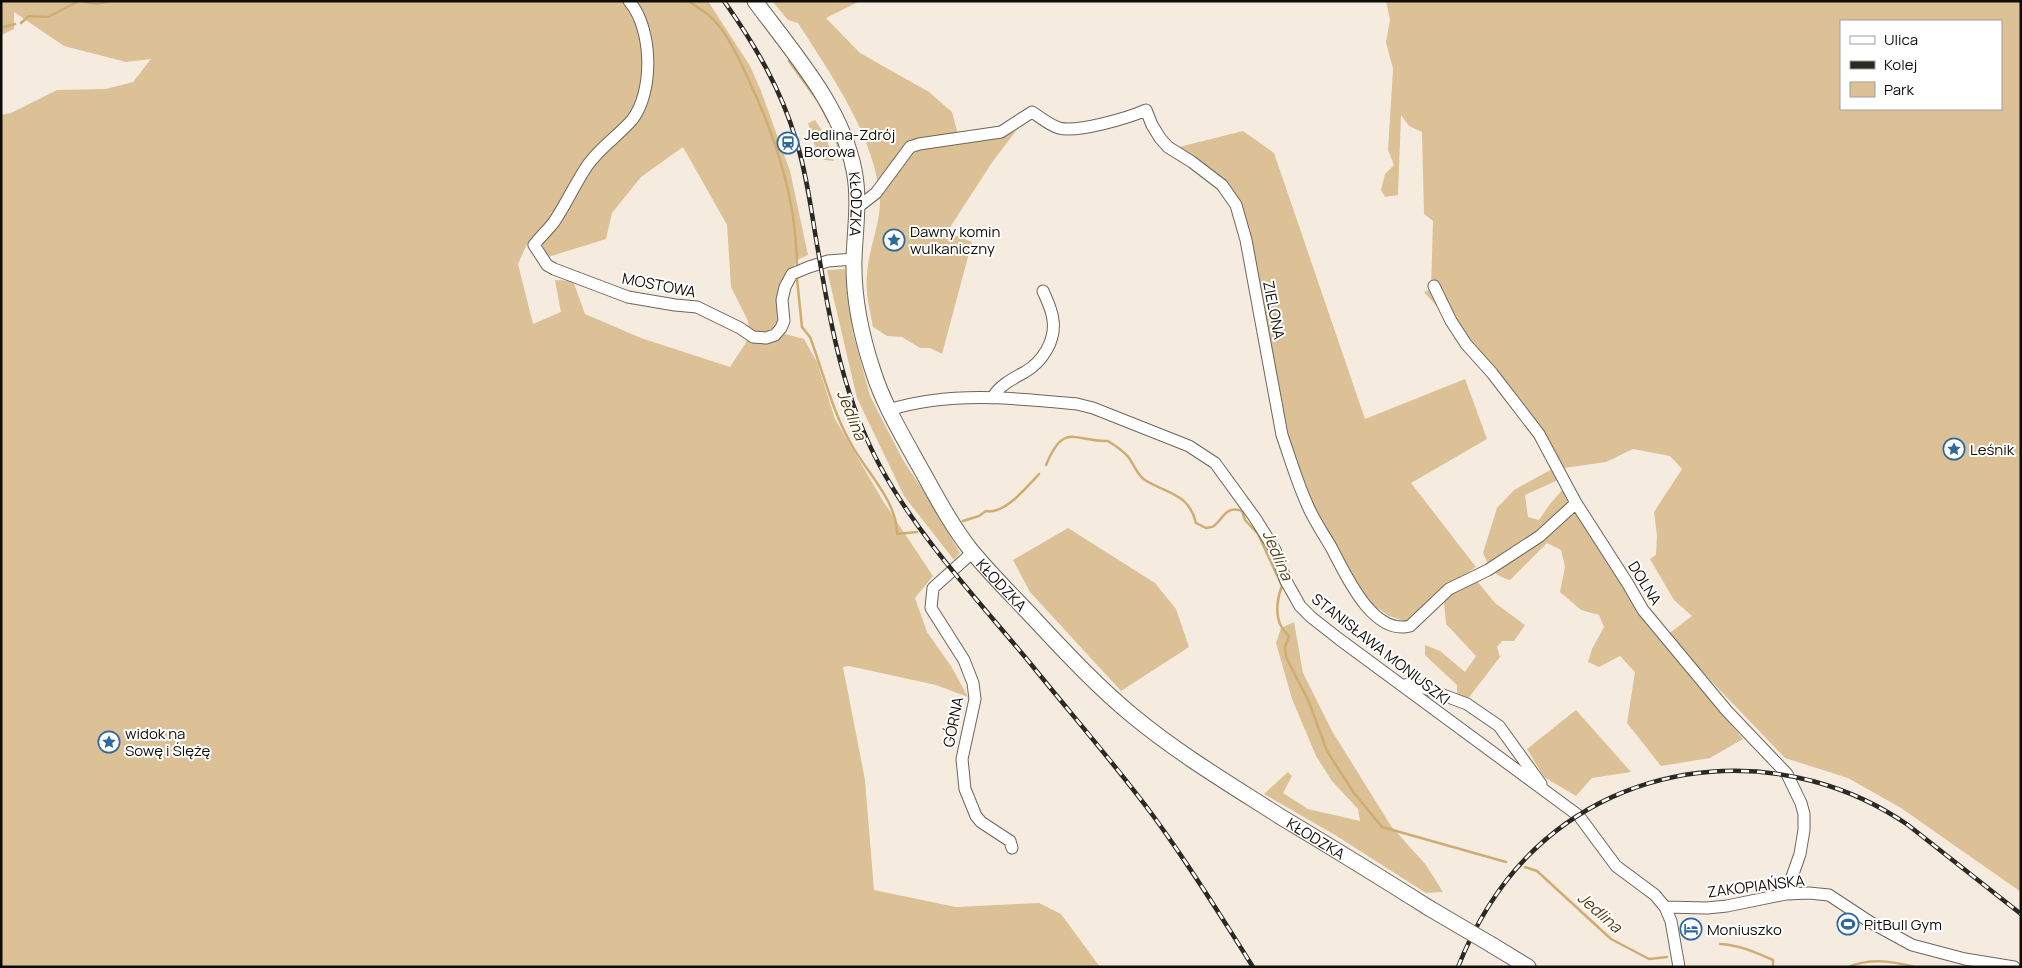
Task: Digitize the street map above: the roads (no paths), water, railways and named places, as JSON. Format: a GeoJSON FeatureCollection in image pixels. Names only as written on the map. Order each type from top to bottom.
{"type":"FeatureCollection","features":[{"type":"Feature","properties":{"kind":"main road","name":"KŁODZKA"},"geometry":{"type":"LineString","coordinates":[[755,1],[810,75],[843,130],[854,170],[858,207],[854,259],[856,295],[862,335],[873,373],[889,410],[943,509],[973,552],[1098,686],[1132,716],[1236,789],[1528,967]]}},
{"type":"Feature","properties":{"kind":"street","name":"MOSTOWA"},"geometry":{"type":"LineString","coordinates":[[629,1],[636,8],[646,37],[648,55],[642,105],[631,120],[601,148],[588,164],[554,222],[534,245],[547,265],[628,297],[697,307],[740,328],[753,337],[766,338],[776,335],[784,321],[782,300],[785,287],[792,274],[828,261],[854,259]]}},
{"type":"Feature","properties":{"kind":"street","name":"ZIELONA"},"geometry":{"type":"LineString","coordinates":[[858,207],[876,193],[910,147],[1001,132],[1032,112],[1058,128],[1071,129],[1121,120],[1146,110],[1160,138],[1168,146],[1222,185],[1236,205],[1246,240],[1285,444],[1307,504],[1348,581],[1372,612],[1403,628],[1410,626],[1449,589],[1490,572],[1540,536],[1576,503]]}},
{"type":"Feature","properties":{"kind":"street","name":"DOLNA"},"geometry":{"type":"LineString","coordinates":[[1434,286],[1451,321],[1466,344],[1492,373],[1539,434],[1576,503],[1626,580],[1643,610],[1727,711],[1787,774],[1801,803],[1804,814],[1804,830],[1800,854],[1786,894]]}},
{"type":"Feature","properties":{"kind":"street"},"geometry":{"type":"LineString","coordinates":[[992,398],[998,388],[1032,368],[1044,354],[1051,341],[1054,328],[1053,318],[1043,291]]}},
{"type":"Feature","properties":{"kind":"street","name":"STANISŁAWA MONIUSZKI"},"geometry":{"type":"LineString","coordinates":[[889,410],[905,405],[966,397],[1068,404],[1093,408],[1189,446],[1203,454],[1215,463],[1255,518],[1275,550],[1286,581],[1300,606],[1311,617],[1579,816],[1616,866],[1655,895],[1665,907],[1671,921],[1679,967]]}},
{"type":"Feature","properties":{"kind":"street","name":"GÓRNA"},"geometry":{"type":"LineString","coordinates":[[973,552],[933,588],[931,608],[964,660],[973,683],[975,699],[962,759],[965,788],[976,816],[981,822],[1010,840],[1012,848]]}},
{"type":"Feature","properties":{"kind":"street"},"geometry":{"type":"LineString","coordinates":[[1403,686],[1411,683],[1467,704],[1499,726],[1547,792]]}},
{"type":"Feature","properties":{"kind":"street","name":"ZAKOPIAŃSKA"},"geometry":{"type":"LineString","coordinates":[[1665,907],[1707,908],[1727,906],[1786,894],[1808,893],[1829,895],[1870,922],[1912,945],[1965,959],[2014,967]]}},
{"type":"Feature","properties":{"kind":"waterway","name":"Jedlina"},"geometry":{"type":"LineString","coordinates":[[21,23],[29,16],[48,17],[79,1]]}},
{"type":"Feature","properties":{"kind":"waterway","name":"Jedlina"},"geometry":{"type":"LineString","coordinates":[[82,1],[97,4],[110,1]]}},
{"type":"Feature","properties":{"kind":"waterway","name":"Jedlina"},"geometry":{"type":"LineString","coordinates":[[688,1],[710,16],[725,34],[761,107],[784,173],[793,218],[797,265]]}},
{"type":"Feature","properties":{"kind":"waterway","name":"Jedlina"},"geometry":{"type":"LineString","coordinates":[[1,28],[15,24]]}},
{"type":"Feature","properties":{"kind":"waterway"},"geometry":{"type":"LineString","coordinates":[[789,61],[818,101],[829,122]]}},
{"type":"Feature","properties":{"kind":"waterway"},"geometry":{"type":"LineString","coordinates":[[836,138],[841,155]]}},
{"type":"Feature","properties":{"kind":"waterway","name":"Jedlina"},"geometry":{"type":"LineString","coordinates":[[797,279],[802,327],[810,337],[844,430],[856,453],[879,486],[892,509],[896,521],[897,534],[917,532]]}},
{"type":"Feature","properties":{"kind":"waterway","name":"Jedlina"},"geometry":{"type":"LineString","coordinates":[[1046,465],[1052,451],[1065,438],[1079,437],[1097,441],[1108,441],[1127,455],[1143,478],[1183,500],[1193,513],[1196,523],[1206,528],[1212,527],[1224,514],[1236,509],[1242,511],[1245,520],[1258,534],[1282,586],[1277,611],[1281,626],[1289,636],[1285,647],[1286,657],[1309,702],[1327,751],[1354,793],[1382,827],[1506,862]]}},
{"type":"Feature","properties":{"kind":"waterway","name":"Jedlina"},"geometry":{"type":"LineString","coordinates":[[963,521],[979,516],[986,511],[1000,509],[1015,499],[1039,474]]}},
{"type":"Feature","properties":{"kind":"waterway","name":"Jedlina"},"geometry":{"type":"LineString","coordinates":[[1525,867],[1537,871],[1611,939],[1649,959],[1667,957]]}},
{"type":"Feature","properties":{"kind":"waterway","name":"Jedlina"},"geometry":{"type":"LineString","coordinates":[[1720,944],[1740,947],[1773,960],[1773,967]]}},
{"type":"Feature","properties":{"kind":"waterway","name":"Jedlina"},"geometry":{"type":"LineString","coordinates":[[1848,967],[1873,961],[1898,963],[1915,967]]}},
{"type":"Feature","properties":{"kind":"railway"},"geometry":{"type":"LineString","coordinates":[[724,1],[766,68],[790,121],[804,169],[834,337],[841,364],[857,416],[880,466],[896,493],[931,543],[1108,758],[1154,817],[1253,967]]}},
{"type":"Feature","properties":{"kind":"railway"},"geometry":{"type":"LineString","coordinates":[[1458,967],[1471,937],[1505,882],[1526,858],[1567,823],[1612,797],[1660,780],[1711,772],[1762,772],[1813,781],[1862,799],[1908,825],[2021,914]]}},
{"type":"Feature","properties":{"kind":"place","name":"Jedlina-Zdrój Borowa"},"geometry":{"type":"Point","coordinates":[788,143]}},
{"type":"Feature","properties":{"kind":"place","name":"Dawny komin wulkaniczny"},"geometry":{"type":"Point","coordinates":[894,240]}},
{"type":"Feature","properties":{"kind":"place","name":"Leśnik"},"geometry":{"type":"Point","coordinates":[1954,449]}},
{"type":"Feature","properties":{"kind":"place","name":"widok na Sowę i Ślężę"},"geometry":{"type":"Point","coordinates":[109,742]}},
{"type":"Feature","properties":{"kind":"place","name":"PitBull Gym"},"geometry":{"type":"Point","coordinates":[1848,924]}},
{"type":"Feature","properties":{"kind":"place","name":"Moniuszko"},"geometry":{"type":"Point","coordinates":[1691,929]}}]}
